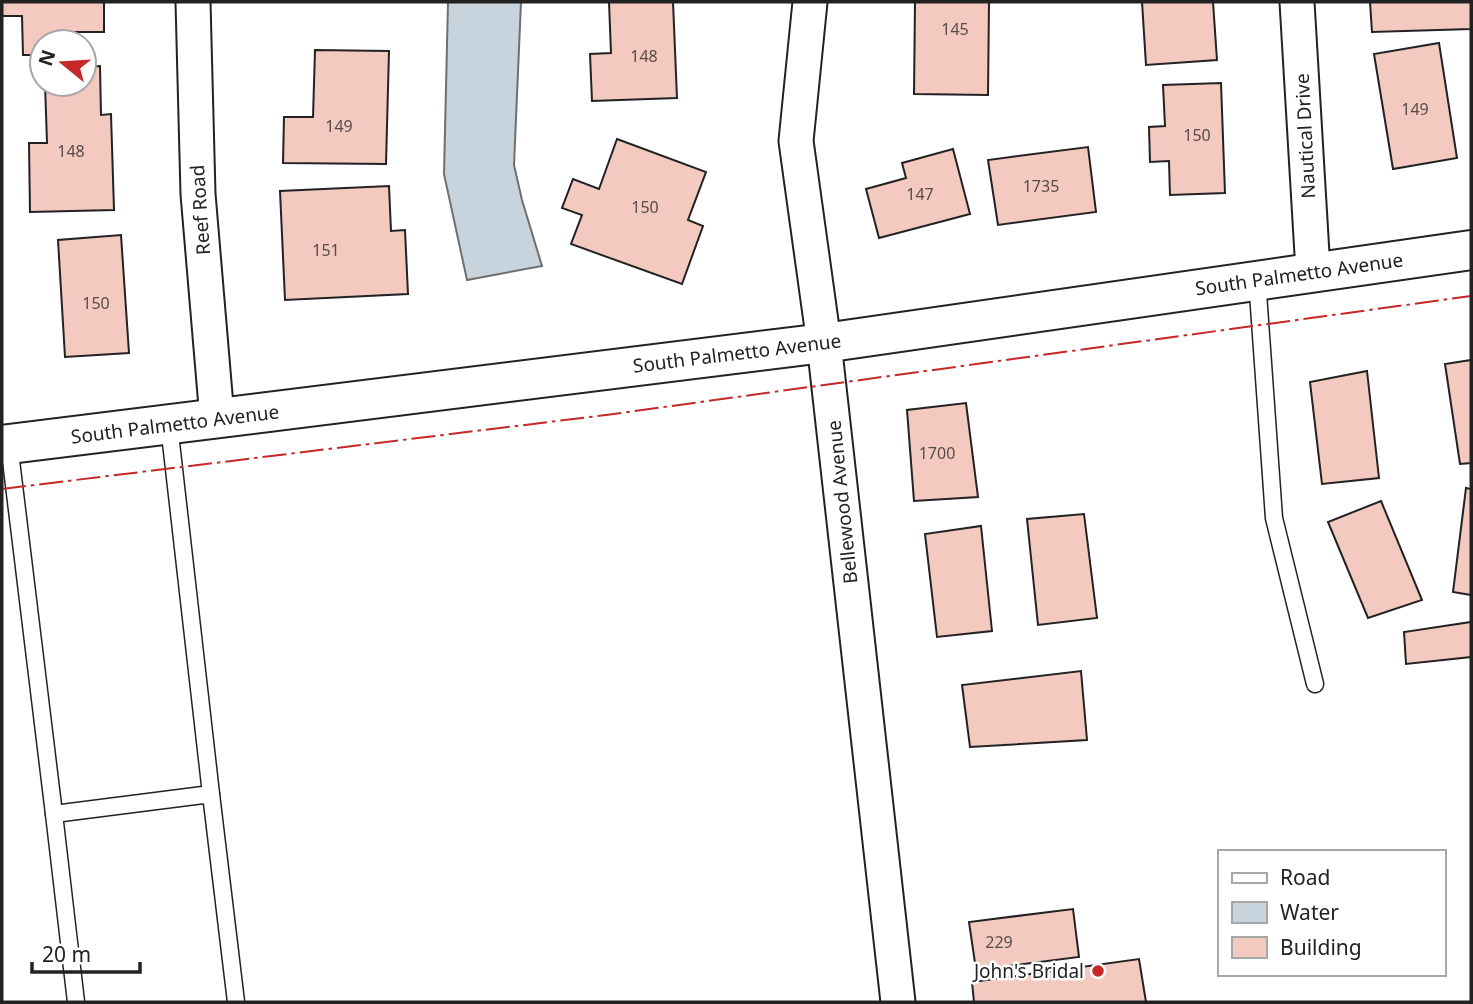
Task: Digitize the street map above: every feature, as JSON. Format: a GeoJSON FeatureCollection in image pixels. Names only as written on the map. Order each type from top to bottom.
{"type":"FeatureCollection","features":[{"type":"Feature","properties":{"kind":"street","name":"Reef Road"},"geometry":{"type":"LineString","coordinates":[[192,2],[198,194],[217,418]]}},
{"type":"Feature","properties":{"kind":"street","name":"Bellewood Avenue"},"geometry":{"type":"LineString","coordinates":[[810,2],[796,141],[824,343],[898,1002]]}},
{"type":"Feature","properties":{"kind":"street","name":"Nautical Drive"},"geometry":{"type":"LineString","coordinates":[[1297,2],[1313,271]]}},
{"type":"Feature","properties":{"kind":"street","name":"South Palmetto Avenue"},"geometry":{"type":"LineString","coordinates":[[6,445],[824,343],[1471,250]]}},
{"type":"Feature","properties":{"kind":"lane"},"geometry":{"type":"LineString","coordinates":[[1257,279],[1274,518],[1315,684]]}},
{"type":"Feature","properties":{"kind":"lane"},"geometry":{"type":"LineString","coordinates":[[169,424],[236,1002]]}},
{"type":"Feature","properties":{"kind":"lane"},"geometry":{"type":"LineString","coordinates":[[6,445],[76,1002]]}},
{"type":"Feature","properties":{"kind":"lane"},"geometry":{"type":"LineString","coordinates":[[54,814],[211,794]]}},
{"type":"Feature","properties":{"kind":"water"},"geometry":{"type":"Polygon","coordinates":[[[448,2],[521,2],[514,165],[542,266],[467,280],[444,174],[448,2]]]}},
{"type":"Feature","properties":{"kind":"building"},"geometry":{"type":"Polygon","coordinates":[[[2,2],[104,2],[104,32],[98,32],[98,28],[28,28],[28,55],[23,55],[22,16],[2,16],[2,2]]]}},
{"type":"Feature","properties":{"kind":"building"},"geometry":{"type":"Polygon","coordinates":[[[609,2],[673,2],[677,98],[592,101],[590,54],[611,53],[609,2]]]}},
{"type":"Feature","properties":{"kind":"building"},"geometry":{"type":"Polygon","coordinates":[[[915,2],[989,2],[988,95],[914,94],[915,2]]]}},
{"type":"Feature","properties":{"kind":"building"},"geometry":{"type":"Polygon","coordinates":[[[1142,2],[1213,2],[1217,60],[1146,65],[1142,2]]]}},
{"type":"Feature","properties":{"kind":"building"},"geometry":{"type":"Polygon","coordinates":[[[1370,2],[1471,2],[1471,29],[1372,32],[1370,2]]]}},
{"type":"Feature","properties":{"kind":"building"},"geometry":{"type":"Polygon","coordinates":[[[1439,43],[1457,158],[1393,169],[1374,54],[1439,43]]]}},
{"type":"Feature","properties":{"kind":"building"},"geometry":{"type":"Polygon","coordinates":[[[315,50],[389,51],[386,164],[283,163],[284,117],[313,117],[315,50]]]}},
{"type":"Feature","properties":{"kind":"building"},"geometry":{"type":"Polygon","coordinates":[[[98,66],[101,115],[111,114],[114,210],[30,212],[29,143],[47,143],[45,98],[98,98],[98,66]]]}},
{"type":"Feature","properties":{"kind":"building"},"geometry":{"type":"Polygon","coordinates":[[[1221,83],[1225,193],[1170,195],[1169,161],[1150,162],[1149,127],[1165,126],[1163,85],[1221,83]]]}},
{"type":"Feature","properties":{"kind":"building"},"geometry":{"type":"Polygon","coordinates":[[[617,139],[706,172],[688,220],[703,226],[682,284],[571,244],[582,215],[562,208],[573,179],[599,189],[617,139]]]}},
{"type":"Feature","properties":{"kind":"building"},"geometry":{"type":"Polygon","coordinates":[[[1088,147],[1096,212],[998,225],[988,160],[1088,147]]]}},
{"type":"Feature","properties":{"kind":"building"},"geometry":{"type":"Polygon","coordinates":[[[953,149],[970,214],[879,238],[866,189],[906,178],[902,163],[953,149]]]}},
{"type":"Feature","properties":{"kind":"building"},"geometry":{"type":"Polygon","coordinates":[[[389,186],[391,231],[405,230],[408,294],[285,300],[280,191],[389,186]]]}},
{"type":"Feature","properties":{"kind":"building"},"geometry":{"type":"Polygon","coordinates":[[[121,235],[129,353],[65,357],[58,240],[121,235]]]}},
{"type":"Feature","properties":{"kind":"building"},"geometry":{"type":"Polygon","coordinates":[[[1471,360],[1471,463],[1460,464],[1445,364],[1471,360]]]}},
{"type":"Feature","properties":{"kind":"building"},"geometry":{"type":"Polygon","coordinates":[[[1367,371],[1379,478],[1322,484],[1310,382],[1367,371]]]}},
{"type":"Feature","properties":{"kind":"building"},"geometry":{"type":"Polygon","coordinates":[[[966,403],[978,497],[914,501],[907,410],[966,403]]]}},
{"type":"Feature","properties":{"kind":"building"},"geometry":{"type":"Polygon","coordinates":[[[1466,488],[1471,489],[1471,595],[1453,592],[1466,488]]]}},
{"type":"Feature","properties":{"kind":"building"},"geometry":{"type":"Polygon","coordinates":[[[1381,501],[1422,600],[1368,618],[1328,522],[1381,501]]]}},
{"type":"Feature","properties":{"kind":"building"},"geometry":{"type":"Polygon","coordinates":[[[1084,514],[1097,618],[1038,625],[1027,519],[1084,514]]]}},
{"type":"Feature","properties":{"kind":"building"},"geometry":{"type":"Polygon","coordinates":[[[981,526],[992,631],[937,637],[925,534],[981,526]]]}},
{"type":"Feature","properties":{"kind":"building"},"geometry":{"type":"Polygon","coordinates":[[[1471,622],[1471,657],[1406,664],[1404,632],[1471,622]]]}},
{"type":"Feature","properties":{"kind":"building"},"geometry":{"type":"Polygon","coordinates":[[[1081,671],[1087,740],[970,747],[962,685],[1081,671]]]}},
{"type":"Feature","properties":{"kind":"building"},"geometry":{"type":"Polygon","coordinates":[[[1073,909],[1079,957],[976,970],[969,922],[1073,909]]]}},
{"type":"Feature","properties":{"kind":"building","name":"John's Bridal"},"geometry":{"type":"Polygon","coordinates":[[[1139,959],[1146,1002],[974,1002],[972,982],[1139,959]]]}},
{"type":"Feature","properties":{"kind":"power"},"geometry":{"type":"LineString","coordinates":[[2,489],[606,415],[1471,296]]}},
{"type":"Feature","properties":{"kind":"place","name":"John's Bridal"},"geometry":{"type":"Point","coordinates":[1098,971]}}]}
